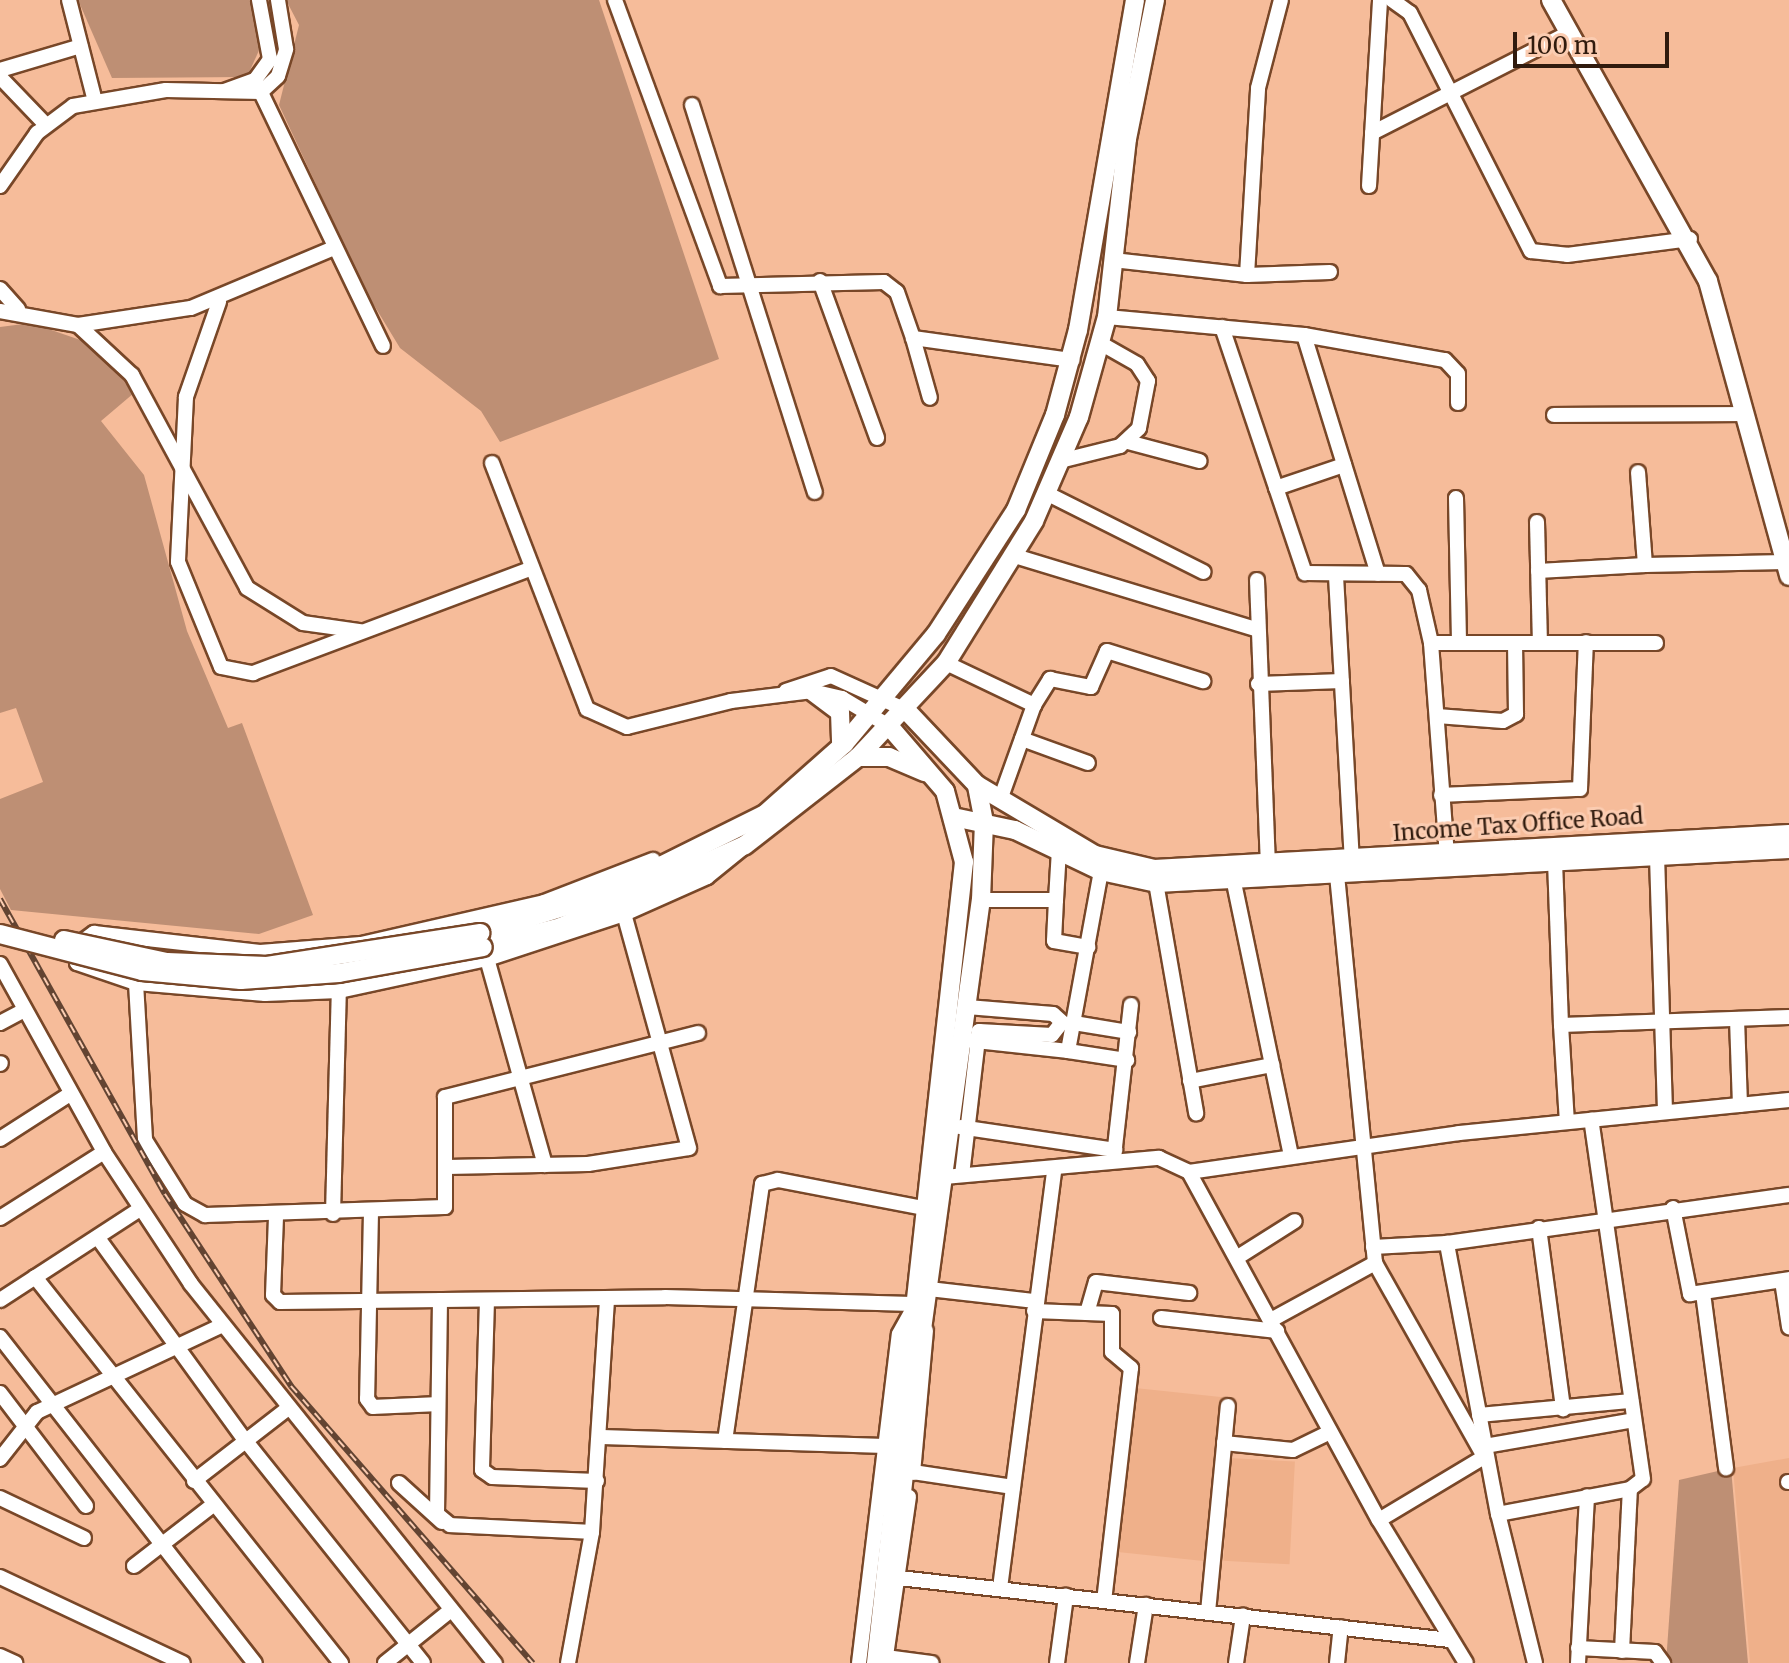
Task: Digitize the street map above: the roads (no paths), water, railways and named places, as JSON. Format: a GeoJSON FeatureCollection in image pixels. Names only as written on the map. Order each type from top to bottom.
{"type":"FeatureCollection","features":[{"type":"Feature","properties":{"kind":"main road"},"geometry":{"type":"LineString","coordinates":[[741,838],[841,746],[936,634],[1016,510],[1072,360],[1135,0]]}},
{"type":"Feature","properties":{"kind":"main road"},"geometry":{"type":"LineString","coordinates":[[0,934],[142,971],[241,980],[339,973],[483,946],[561,927],[741,838],[858,757],[906,710],[946,663],[1015,556],[1064,460],[1107,317],[1113,260],[1155,0]]}},
{"type":"Feature","properties":{"kind":"main road"},"geometry":{"type":"LineString","coordinates":[[1551,0],[1690,239],[1731,354],[1744,414],[1787,569]]}},
{"type":"Feature","properties":{"kind":"main road"},"geometry":{"type":"LineString","coordinates":[[812,691],[840,712],[841,746]]}},
{"type":"Feature","properties":{"kind":"main road"},"geometry":{"type":"LineString","coordinates":[[906,710],[977,785],[1095,855],[1155,876]]}},
{"type":"Feature","properties":{"kind":"main road"},"geometry":{"type":"LineString","coordinates":[[889,726],[945,791],[958,818],[964,862],[945,1177],[890,1545]]}},
{"type":"Feature","properties":{"kind":"main road"},"geometry":{"type":"LineString","coordinates":[[858,757],[904,761],[945,791]]}},
{"type":"Feature","properties":{"kind":"main road"},"geometry":{"type":"LineString","coordinates":[[882,1656],[911,1308],[924,1208],[945,1177],[959,1127],[970,1041],[967,1007],[981,900],[984,822],[977,785]]}},
{"type":"Feature","properties":{"kind":"main road"},"geometry":{"type":"LineString","coordinates":[[958,818],[984,822],[1059,850],[1101,871],[1155,876],[1233,878],[1337,875],[1386,865],[1555,861],[1789,849]]}},
{"type":"Feature","properties":{"kind":"main road","name":"Income Tax Office Road"},"geometry":{"type":"LineString","coordinates":[[1155,876],[1259,864],[1352,861],[1386,865],[1447,854],[1789,834]]}},
{"type":"Feature","properties":{"kind":"main road"},"geometry":{"type":"LineString","coordinates":[[0,922],[133,956],[239,967],[483,946]]}},
{"type":"Feature","properties":{"kind":"street"},"geometry":{"type":"LineString","coordinates":[[69,0],[95,101]]}},
{"type":"Feature","properties":{"kind":"street"},"geometry":{"type":"LineString","coordinates":[[259,0],[270,48],[258,86],[383,346]]}},
{"type":"Feature","properties":{"kind":"street"},"geometry":{"type":"LineString","coordinates":[[0,186],[45,124],[95,101],[223,91],[258,86],[278,76],[286,49],[278,0]]}},
{"type":"Feature","properties":{"kind":"street"},"geometry":{"type":"LineString","coordinates":[[615,0],[711,275],[720,286],[820,281],[888,284],[913,338],[930,398]]}},
{"type":"Feature","properties":{"kind":"street"},"geometry":{"type":"LineString","coordinates":[[1247,275],[1258,88],[1281,0]]}},
{"type":"Feature","properties":{"kind":"street"},"geometry":{"type":"LineString","coordinates":[[1369,186],[1380,0]]}},
{"type":"Feature","properties":{"kind":"street"},"geometry":{"type":"LineString","coordinates":[[1392,0],[1410,13],[1527,246],[1539,256],[1690,239]]}},
{"type":"Feature","properties":{"kind":"street"},"geometry":{"type":"LineString","coordinates":[[1372,133],[1568,33]]}},
{"type":"Feature","properties":{"kind":"street"},"geometry":{"type":"LineString","coordinates":[[0,70],[81,46]]}},
{"type":"Feature","properties":{"kind":"street"},"geometry":{"type":"LineString","coordinates":[[0,77],[45,124]]}},
{"type":"Feature","properties":{"kind":"street"},"geometry":{"type":"LineString","coordinates":[[692,105],[815,492]]}},
{"type":"Feature","properties":{"kind":"street"},"geometry":{"type":"LineString","coordinates":[[0,311],[18,309],[78,325],[219,302],[334,248]]}},
{"type":"Feature","properties":{"kind":"street"},"geometry":{"type":"LineString","coordinates":[[1113,260],[1247,275],[1330,272]]}},
{"type":"Feature","properties":{"kind":"street"},"geometry":{"type":"LineString","coordinates":[[820,281],[877,438]]}},
{"type":"Feature","properties":{"kind":"street"},"geometry":{"type":"LineString","coordinates":[[0,289],[18,309]]}},
{"type":"Feature","properties":{"kind":"street"},"geometry":{"type":"LineString","coordinates":[[219,302],[191,379],[178,451],[181,578],[221,667],[253,673],[529,569]]}},
{"type":"Feature","properties":{"kind":"street"},"geometry":{"type":"LineString","coordinates":[[1107,317],[1304,335],[1445,360],[1458,374],[1458,403]]}},
{"type":"Feature","properties":{"kind":"street"},"geometry":{"type":"LineString","coordinates":[[78,325],[123,362],[178,451],[247,588],[303,623],[364,632]]}},
{"type":"Feature","properties":{"kind":"street"},"geometry":{"type":"LineString","coordinates":[[1222,327],[1301,567],[1310,576],[1378,574],[1413,580],[1431,643],[1447,854]]}},
{"type":"Feature","properties":{"kind":"street"},"geometry":{"type":"LineString","coordinates":[[1304,335],[1378,574]]}},
{"type":"Feature","properties":{"kind":"street"},"geometry":{"type":"LineString","coordinates":[[913,338],[1072,360]]}},
{"type":"Feature","properties":{"kind":"street"},"geometry":{"type":"LineString","coordinates":[[1100,343],[1137,364],[1148,381],[1139,428],[1128,442]]}},
{"type":"Feature","properties":{"kind":"street"},"geometry":{"type":"LineString","coordinates":[[1554,415],[1744,414]]}},
{"type":"Feature","properties":{"kind":"street"},"geometry":{"type":"LineString","coordinates":[[1064,460],[1128,442],[1200,461]]}},
{"type":"Feature","properties":{"kind":"street"},"geometry":{"type":"LineString","coordinates":[[492,463],[575,690],[587,709],[609,723],[649,724],[786,691],[831,676],[884,696],[906,710]]}},
{"type":"Feature","properties":{"kind":"street"},"geometry":{"type":"LineString","coordinates":[[1276,488],[1344,465]]}},
{"type":"Feature","properties":{"kind":"street"},"geometry":{"type":"LineString","coordinates":[[1638,472],[1645,565]]}},
{"type":"Feature","properties":{"kind":"street"},"geometry":{"type":"LineString","coordinates":[[1048,494],[1204,572]]}},
{"type":"Feature","properties":{"kind":"street"},"geometry":{"type":"LineString","coordinates":[[1456,498],[1459,643]]}},
{"type":"Feature","properties":{"kind":"street"},"geometry":{"type":"LineString","coordinates":[[1537,522],[1540,642]]}},
{"type":"Feature","properties":{"kind":"street"},"geometry":{"type":"LineString","coordinates":[[1015,556],[1256,629]]}},
{"type":"Feature","properties":{"kind":"street"},"geometry":{"type":"LineString","coordinates":[[1538,571],[1645,565],[1787,569]]}},
{"type":"Feature","properties":{"kind":"street"},"geometry":{"type":"LineString","coordinates":[[1336,576],[1352,861]]}},
{"type":"Feature","properties":{"kind":"street"},"geometry":{"type":"LineString","coordinates":[[1257,580],[1259,864]]}},
{"type":"Feature","properties":{"kind":"street"},"geometry":{"type":"LineString","coordinates":[[1441,795],[1580,789],[1586,642]]}},
{"type":"Feature","properties":{"kind":"street"},"geometry":{"type":"LineString","coordinates":[[1431,643],[1656,643]]}},
{"type":"Feature","properties":{"kind":"street"},"geometry":{"type":"LineString","coordinates":[[1437,716],[1503,721],[1516,714],[1515,643]]}},
{"type":"Feature","properties":{"kind":"street"},"geometry":{"type":"LineString","coordinates":[[1000,800],[1034,705],[1050,679],[1087,690],[1107,651],[1203,681]]}},
{"type":"Feature","properties":{"kind":"street"},"geometry":{"type":"LineString","coordinates":[[946,663],[1034,705]]}},
{"type":"Feature","properties":{"kind":"street"},"geometry":{"type":"LineString","coordinates":[[1258,684],[1342,681]]}},
{"type":"Feature","properties":{"kind":"street"},"geometry":{"type":"LineString","coordinates":[[786,691],[812,691],[869,713],[889,726]]}},
{"type":"Feature","properties":{"kind":"street"},"geometry":{"type":"LineString","coordinates":[[1022,739],[1088,763]]}},
{"type":"Feature","properties":{"kind":"street"},"geometry":{"type":"LineString","coordinates":[[717,828],[741,838],[707,877],[624,914],[483,946],[339,991],[192,989],[136,983],[77,963],[83,941],[94,933],[194,949],[361,944],[544,902],[717,828]]}},
{"type":"Feature","properties":{"kind":"street"},"geometry":{"type":"LineString","coordinates":[[1059,850],[1054,941],[1088,947]]}},
{"type":"Feature","properties":{"kind":"street"},"geometry":{"type":"LineString","coordinates":[[1657,856],[1665,1112]]}},
{"type":"Feature","properties":{"kind":"street"},"geometry":{"type":"LineString","coordinates":[[1555,861],[1567,1122]]}},
{"type":"Feature","properties":{"kind":"street"},"geometry":{"type":"LineString","coordinates":[[1068,1051],[1101,871]]}},
{"type":"Feature","properties":{"kind":"street"},"geometry":{"type":"LineString","coordinates":[[1337,875],[1375,1263],[1486,1456]]}},
{"type":"Feature","properties":{"kind":"street"},"geometry":{"type":"LineString","coordinates":[[1155,876],[1196,1113]]}},
{"type":"Feature","properties":{"kind":"street"},"geometry":{"type":"LineString","coordinates":[[1233,878],[1291,1155]]}},
{"type":"Feature","properties":{"kind":"street"},"geometry":{"type":"LineString","coordinates":[[981,900],[1056,900]]}},
{"type":"Feature","properties":{"kind":"street"},"geometry":{"type":"LineString","coordinates":[[447,1167],[545,1165],[689,1148],[624,914]]}},
{"type":"Feature","properties":{"kind":"street"},"geometry":{"type":"LineString","coordinates":[[483,946],[545,1165]]}},
{"type":"Feature","properties":{"kind":"street"},"geometry":{"type":"LineString","coordinates":[[192,989],[175,970],[194,949]]}},
{"type":"Feature","properties":{"kind":"street"},"geometry":{"type":"LineString","coordinates":[[0,964],[104,1152],[221,1326],[286,1410],[495,1663]]}},
{"type":"Feature","properties":{"kind":"street"},"geometry":{"type":"LineString","coordinates":[[136,983],[141,1113],[150,1149],[195,1213],[276,1217],[445,1207],[445,1097],[523,1080],[698,1033]]}},
{"type":"Feature","properties":{"kind":"street"},"geometry":{"type":"LineString","coordinates":[[333,1214],[339,991]]}},
{"type":"Feature","properties":{"kind":"street"},"geometry":{"type":"LineString","coordinates":[[1114,1157],[1131,1005]]}},
{"type":"Feature","properties":{"kind":"street"},"geometry":{"type":"LineString","coordinates":[[967,1007],[1053,1014],[1062,1022],[1052,1035],[983,1029],[970,1041]]}},
{"type":"Feature","properties":{"kind":"street"},"geometry":{"type":"LineString","coordinates":[[0,1023],[24,1010]]}},
{"type":"Feature","properties":{"kind":"street"},"geometry":{"type":"LineString","coordinates":[[1561,1025],[1789,1017]]}},
{"type":"Feature","properties":{"kind":"street"},"geometry":{"type":"LineString","coordinates":[[1737,1019],[1740,1105]]}},
{"type":"Feature","properties":{"kind":"street"},"geometry":{"type":"LineString","coordinates":[[1074,1023],[1129,1032]]}},
{"type":"Feature","properties":{"kind":"street"},"geometry":{"type":"LineString","coordinates":[[970,1041],[1127,1060]]}},
{"type":"Feature","properties":{"kind":"street"},"geometry":{"type":"LineString","coordinates":[[1190,1081],[1272,1065]]}},
{"type":"Feature","properties":{"kind":"street"},"geometry":{"type":"LineString","coordinates":[[0,1139],[70,1094]]}},
{"type":"Feature","properties":{"kind":"street"},"geometry":{"type":"LineString","coordinates":[[959,1127],[1114,1157],[1159,1158],[1189,1172],[1363,1145],[1789,1100]]}},
{"type":"Feature","properties":{"kind":"street"},"geometry":{"type":"LineString","coordinates":[[1498,1514],[1630,1489],[1643,1479],[1591,1120]]}},
{"type":"Feature","properties":{"kind":"street"},"geometry":{"type":"LineString","coordinates":[[0,1218],[104,1152]]}},
{"type":"Feature","properties":{"kind":"street"},"geometry":{"type":"LineString","coordinates":[[945,1177],[1054,1171],[1114,1157]]}},
{"type":"Feature","properties":{"kind":"street"},"geometry":{"type":"LineString","coordinates":[[1000,1588],[1054,1171]]}},
{"type":"Feature","properties":{"kind":"street"},"geometry":{"type":"LineString","coordinates":[[1189,1172],[1379,1520],[1466,1663]]}},
{"type":"Feature","properties":{"kind":"street"},"geometry":{"type":"LineString","coordinates":[[725,1441],[747,1300],[759,1192],[769,1180],[924,1208]]}},
{"type":"Feature","properties":{"kind":"street"},"geometry":{"type":"LineString","coordinates":[[1373,1247],[1447,1243],[1605,1217],[1789,1195]]}},
{"type":"Feature","properties":{"kind":"street"},"geometry":{"type":"LineString","coordinates":[[1673,1208],[1688,1291],[1703,1293],[1785,1280],[1789,1327]]}},
{"type":"Feature","properties":{"kind":"street"},"geometry":{"type":"LineString","coordinates":[[0,1300],[140,1209]]}},
{"type":"Feature","properties":{"kind":"street"},"geometry":{"type":"LineString","coordinates":[[371,1212],[369,1404],[438,1404]]}},
{"type":"Feature","properties":{"kind":"street"},"geometry":{"type":"LineString","coordinates":[[276,1217],[275,1300],[607,1298],[747,1300],[911,1308],[899,1334],[859,1663]]}},
{"type":"Feature","properties":{"kind":"street"},"geometry":{"type":"LineString","coordinates":[[1238,1257],[1295,1221]]}},
{"type":"Feature","properties":{"kind":"street"},"geometry":{"type":"LineString","coordinates":[[1539,1228],[1563,1409]]}},
{"type":"Feature","properties":{"kind":"street"},"geometry":{"type":"LineString","coordinates":[[98,1238],[245,1440],[423,1663]]}},
{"type":"Feature","properties":{"kind":"street"},"geometry":{"type":"LineString","coordinates":[[1447,1243],[1498,1514],[1535,1663]]}},
{"type":"Feature","properties":{"kind":"street"},"geometry":{"type":"LineString","coordinates":[[1161,1318],[1274,1325],[1375,1263]]}},
{"type":"Feature","properties":{"kind":"street"},"geometry":{"type":"LineString","coordinates":[[35,1277],[109,1378],[341,1663]]}},
{"type":"Feature","properties":{"kind":"street"},"geometry":{"type":"LineString","coordinates":[[1087,1313],[1096,1282],[1189,1293]]}},
{"type":"Feature","properties":{"kind":"street"},"geometry":{"type":"LineString","coordinates":[[929,1289],[1115,1316],[1112,1352],[1131,1368],[1104,1600]]}},
{"type":"Feature","properties":{"kind":"street"},"geometry":{"type":"LineString","coordinates":[[1703,1293],[1726,1468]]}},
{"type":"Feature","properties":{"kind":"street"},"geometry":{"type":"LineString","coordinates":[[568,1663],[592,1532],[601,1437],[607,1298]]}},
{"type":"Feature","properties":{"kind":"street"},"geometry":{"type":"LineString","coordinates":[[440,1300],[435,1507],[444,1522]]}},
{"type":"Feature","properties":{"kind":"street"},"geometry":{"type":"LineString","coordinates":[[487,1300],[482,1470],[597,1481]]}},
{"type":"Feature","properties":{"kind":"street"},"geometry":{"type":"LineString","coordinates":[[0,1459],[24,1421],[50,1404],[221,1326]]}},
{"type":"Feature","properties":{"kind":"street"},"geometry":{"type":"LineString","coordinates":[[924,1327],[929,1355],[899,1578],[882,1656],[932,1663]]}},
{"type":"Feature","properties":{"kind":"street"},"geometry":{"type":"LineString","coordinates":[[0,1337],[255,1663]]}},
{"type":"Feature","properties":{"kind":"street"},"geometry":{"type":"LineString","coordinates":[[0,1393],[86,1506]]}},
{"type":"Feature","properties":{"kind":"street"},"geometry":{"type":"LineString","coordinates":[[1479,1415],[1631,1401]]}},
{"type":"Feature","properties":{"kind":"street"},"geometry":{"type":"LineString","coordinates":[[1208,1612],[1228,1406]]}},
{"type":"Feature","properties":{"kind":"street"},"geometry":{"type":"LineString","coordinates":[[194,1481],[286,1410]]}},
{"type":"Feature","properties":{"kind":"street"},"geometry":{"type":"LineString","coordinates":[[1379,1520],[1486,1456],[1634,1420]]}},
{"type":"Feature","properties":{"kind":"street"},"geometry":{"type":"LineString","coordinates":[[1224,1443],[1293,1450],[1330,1432]]}},
{"type":"Feature","properties":{"kind":"street"},"geometry":{"type":"LineString","coordinates":[[601,1437],[886,1446]]}},
{"type":"Feature","properties":{"kind":"street"},"geometry":{"type":"LineString","coordinates":[[913,1472],[1013,1487]]}},
{"type":"Feature","properties":{"kind":"street"},"geometry":{"type":"LineString","coordinates":[[399,1483],[444,1522],[592,1532]]}},
{"type":"Feature","properties":{"kind":"street"},"geometry":{"type":"LineString","coordinates":[[1622,1651],[1630,1489]]}},
{"type":"Feature","properties":{"kind":"street"},"geometry":{"type":"LineString","coordinates":[[1587,1496],[1577,1659],[1622,1651],[1655,1652],[1663,1663]]}},
{"type":"Feature","properties":{"kind":"street"},"geometry":{"type":"LineString","coordinates":[[0,1498],[84,1538]]}},
{"type":"Feature","properties":{"kind":"street"},"geometry":{"type":"LineString","coordinates":[[134,1566],[213,1505]]}},
{"type":"Feature","properties":{"kind":"street"},"geometry":{"type":"LineString","coordinates":[[0,1577],[155,1656],[183,1663]]}},
{"type":"Feature","properties":{"kind":"street"},"geometry":{"type":"LineString","coordinates":[[899,1578],[1450,1640]]}},
{"type":"Feature","properties":{"kind":"street"},"geometry":{"type":"LineString","coordinates":[[1057,1663],[1066,1596]]}},
{"type":"Feature","properties":{"kind":"street"},"geometry":{"type":"LineString","coordinates":[[1137,1663],[1146,1605]]}},
{"type":"Feature","properties":{"kind":"street"},"geometry":{"type":"LineString","coordinates":[[385,1663],[451,1610]]}},
{"type":"Feature","properties":{"kind":"street"},"geometry":{"type":"LineString","coordinates":[[1236,1663],[1243,1616]]}},
{"type":"Feature","properties":{"kind":"street"},"geometry":{"type":"LineString","coordinates":[[1337,1663],[1341,1627]]}},
{"type":"Feature","properties":{"kind":"street"},"geometry":{"type":"LineString","coordinates":[[0,1656],[15,1663]]}},
{"type":"Feature","properties":{"kind":"railway"},"geometry":{"type":"LineString","coordinates":[[0,899],[165,1194],[291,1386],[533,1663]]}}]}
